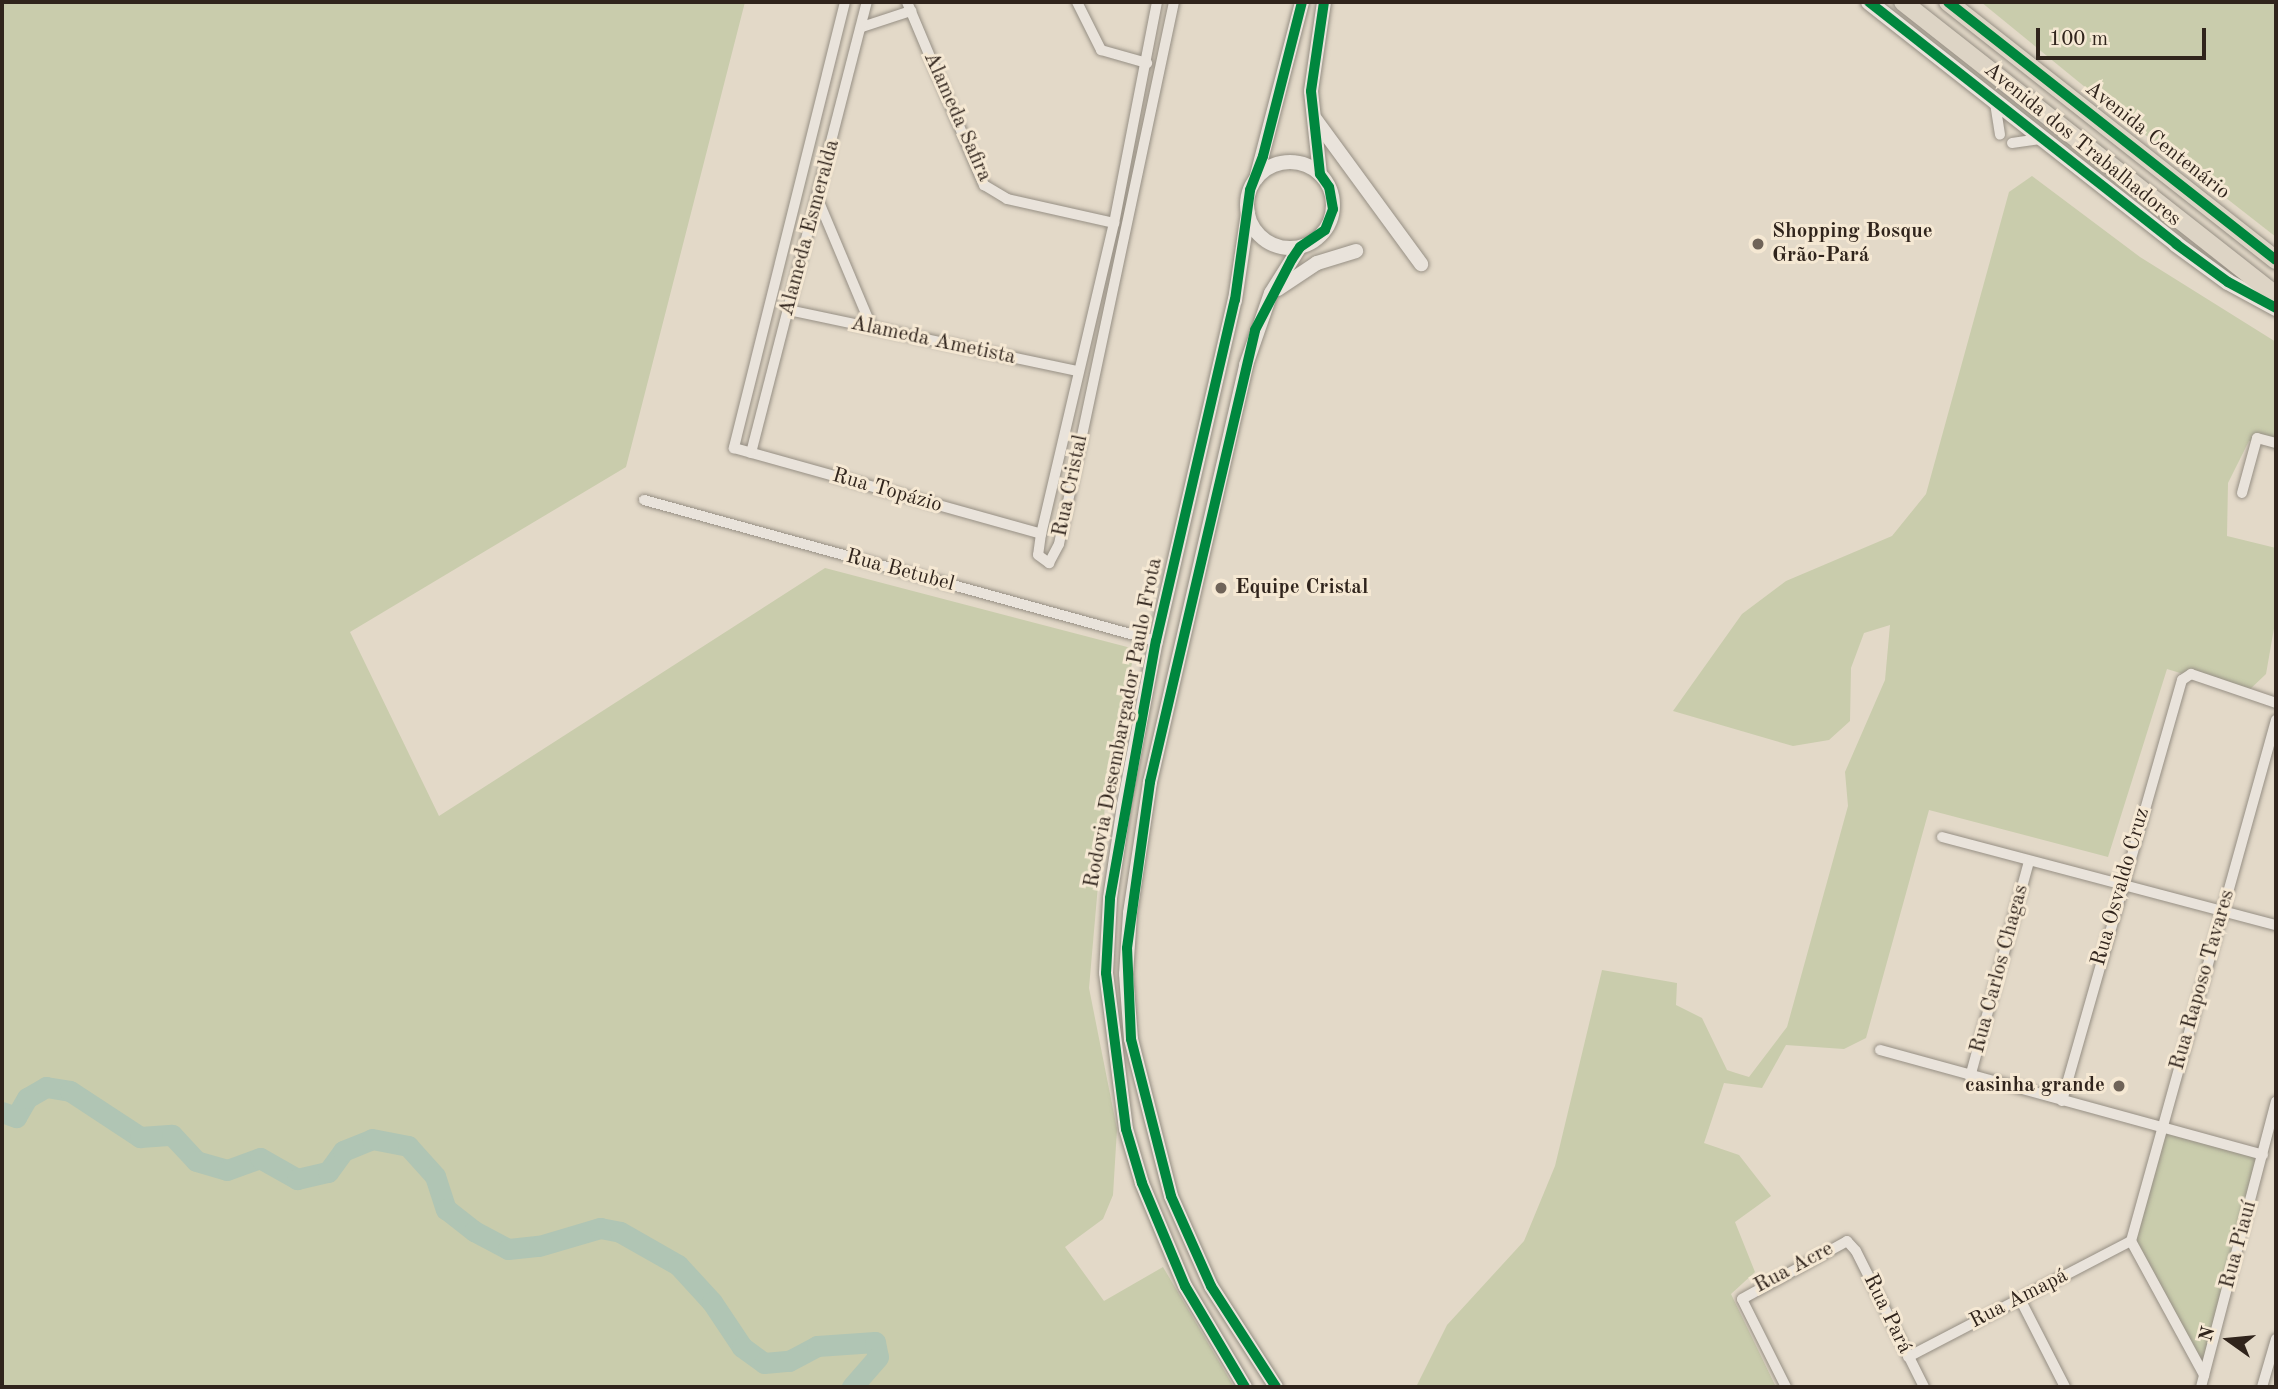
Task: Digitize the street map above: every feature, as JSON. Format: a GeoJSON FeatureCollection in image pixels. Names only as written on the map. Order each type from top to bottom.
{"type":"FeatureCollection","features":[{"type":"Feature","properties":{"kind":"main road","name":"Avenida dos Trabalhadores"},"geometry":{"type":"LineString","coordinates":[[1869,2],[2176,244],[2228,282],[2276,308]]}},
{"type":"Feature","properties":{"kind":"main road"},"geometry":{"type":"LineString","coordinates":[[1903,2],[2276,295]]}},
{"type":"Feature","properties":{"kind":"main road","name":"Avenida Centenário"},"geometry":{"type":"LineString","coordinates":[[1948,2],[2276,260]]}},
{"type":"Feature","properties":{"kind":"street","name":"Alameda Esmeralda"},"geometry":{"type":"LineString","coordinates":[[734,448],[845,2]]}},
{"type":"Feature","properties":{"kind":"street","name":"Alameda Esmeralda"},"geometry":{"type":"LineString","coordinates":[[751,453],[819,201],[867,2]]}},
{"type":"Feature","properties":{"kind":"street"},"geometry":{"type":"LineString","coordinates":[[1077,2],[1101,50],[1147,64]]}},
{"type":"Feature","properties":{"kind":"street","name":"Rua Cristal"},"geometry":{"type":"LineString","coordinates":[[1157,2],[1114,223],[1041,534],[1039,557],[1052,563],[1174,2]]}},
{"type":"Feature","properties":{"kind":"street"},"geometry":{"type":"LineString","coordinates":[[1302,2],[1248,213],[1267,241],[1300,247],[1317,239],[1330,221],[1332,198],[1320,174],[1312,71],[1324,2]]}},
{"type":"Feature","properties":{"kind":"street"},"geometry":{"type":"LineString","coordinates":[[862,27],[909,6]]}},
{"type":"Feature","properties":{"kind":"street","name":"Alameda Safira"},"geometry":{"type":"LineString","coordinates":[[909,6],[984,185],[1007,199],[1114,223]]}},
{"type":"Feature","properties":{"kind":"street"},"geometry":{"type":"LineString","coordinates":[[835,40],[856,46]]}},
{"type":"Feature","properties":{"kind":"street"},"geometry":{"type":"LineString","coordinates":[[1994,100],[2000,135]]}},
{"type":"Feature","properties":{"kind":"street"},"geometry":{"type":"LineString","coordinates":[[1315,119],[1402,233],[1420,264]]}},
{"type":"Feature","properties":{"kind":"street"},"geometry":{"type":"LineString","coordinates":[[2012,143],[2024,138],[2042,139]]}},
{"type":"Feature","properties":{"kind":"street"},"geometry":{"type":"LineString","coordinates":[[1130,144],[1143,146]]}},
{"type":"Feature","properties":{"kind":"street"},"geometry":{"type":"LineString","coordinates":[[1255,180],[1271,166],[1292,162],[1320,174]]}},
{"type":"Feature","properties":{"kind":"street"},"geometry":{"type":"LineString","coordinates":[[819,201],[872,328]]}},
{"type":"Feature","properties":{"kind":"street","name":"Rodovia Desembargador Paulo Frota"},"geometry":{"type":"LineString","coordinates":[[1245,1387],[1185,1286],[1142,1184],[1126,1129],[1109,1018],[1110,898],[1156,641],[1230,326],[1248,213]]}},
{"type":"Feature","properties":{"kind":"street","name":"Rodovia Desembargador Paulo Frota"},"geometry":{"type":"LineString","coordinates":[[1276,1387],[1211,1286],[1183,1227],[1161,1165],[1131,1039],[1126,974],[1129,913],[1150,782],[1181,664],[1255,330],[1271,293],[1300,247]]}},
{"type":"Feature","properties":{"kind":"street"},"geometry":{"type":"LineString","coordinates":[[1271,293],[1317,263],[1356,251]]}},
{"type":"Feature","properties":{"kind":"street"},"geometry":{"type":"LineString","coordinates":[[775,283],[795,287]]}},
{"type":"Feature","properties":{"kind":"street","name":"Alameda Ametista"},"geometry":{"type":"LineString","coordinates":[[788,310],[1078,371]]}},
{"type":"Feature","properties":{"kind":"street"},"geometry":{"type":"LineString","coordinates":[[2242,493],[2257,438],[2276,443]]}},
{"type":"Feature","properties":{"kind":"street","name":"Rua Topázio"},"geometry":{"type":"LineString","coordinates":[[734,448],[1041,534]]}},
{"type":"Feature","properties":{"kind":"street"},"geometry":{"type":"LineString","coordinates":[[1059,452],[1077,456]]}},
{"type":"Feature","properties":{"kind":"street","name":"Rua Betubel"},"geometry":{"type":"LineString","coordinates":[[644,500],[1156,641]]}},
{"type":"Feature","properties":{"kind":"street","name":"Rua Osvaldo Cruz"},"geometry":{"type":"LineString","coordinates":[[2062,1101],[2121,884],[2185,676],[2276,703]]}},
{"type":"Feature","properties":{"kind":"street","name":"Rua Raposo Tavares"},"geometry":{"type":"LineString","coordinates":[[2131,1241],[2276,720]]}},
{"type":"Feature","properties":{"kind":"street"},"geometry":{"type":"LineString","coordinates":[[1942,837],[2276,925]]}},
{"type":"Feature","properties":{"kind":"street","name":"Rua Carlos Chagas"},"geometry":{"type":"LineString","coordinates":[[1970,1077],[2029,862]]}},
{"type":"Feature","properties":{"kind":"street"},"geometry":{"type":"LineString","coordinates":[[1880,1050],[1970,1077],[2263,1155]]}},
{"type":"Feature","properties":{"kind":"street","name":"Rua Piauí"},"geometry":{"type":"LineString","coordinates":[[2201,1387],[2276,1102]]}},
{"type":"Feature","properties":{"kind":"street","name":"Rua Acre"},"geometry":{"type":"LineString","coordinates":[[1786,1387],[1742,1299],[1849,1241]]}},
{"type":"Feature","properties":{"kind":"street","name":"Rua Pará"},"geometry":{"type":"LineString","coordinates":[[1849,1241],[1924,1387]]}},
{"type":"Feature","properties":{"kind":"street"},"geometry":{"type":"LineString","coordinates":[[2131,1241],[2204,1375]]}},
{"type":"Feature","properties":{"kind":"street","name":"Rua Amapá"},"geometry":{"type":"LineString","coordinates":[[1908,1357],[2131,1241]]}},
{"type":"Feature","properties":{"kind":"street"},"geometry":{"type":"LineString","coordinates":[[2020,1299],[2065,1387]]}},
{"type":"Feature","properties":{"kind":"street"},"geometry":{"type":"LineString","coordinates":[[2262,1387],[2276,1339]]}},
{"type":"Feature","properties":{"kind":"green space"},"geometry":{"type":"Polygon","coordinates":[[[2,2],[745,2],[626,467],[350,632],[439,816],[825,568],[1135,649],[1107,782],[1089,988],[1117,1129],[1113,1195],[1103,1219],[1065,1247],[1104,1301],[1163,1267],[1234,1387],[2,1387],[2,2]]]}},
{"type":"Feature","properties":{"kind":"green space"},"geometry":{"type":"Polygon","coordinates":[[[1981,2],[2276,2],[2276,237],[2107,105],[1981,2]]]}},
{"type":"Feature","properties":{"kind":"green space"},"geometry":{"type":"Polygon","coordinates":[[[2032,176],[2140,257],[2276,342],[2276,447],[2249,441],[2228,483],[2227,536],[2276,548],[2276,617],[2266,674],[2246,693],[2167,669],[2108,857],[1929,810],[1866,1038],[1844,1049],[1786,1045],[1762,1088],[1724,1083],[1704,1143],[1739,1155],[1771,1196],[1735,1222],[1755,1272],[1731,1294],[1776,1387],[1416,1387],[1447,1325],[1524,1241],[1555,1166],[1602,970],[1677,983],[1676,1005],[1702,1018],[1727,1070],[1736,1073],[1749,1077],[1787,1027],[1848,806],[1845,772],[1885,680],[1890,625],[1864,633],[1851,668],[1850,721],[1829,740],[1793,746],[1673,711],[1742,614],[1786,581],[1892,536],[1926,494],[2009,192],[2032,176]]]}},
{"type":"Feature","properties":{"kind":"green space"},"geometry":{"type":"Polygon","coordinates":[[[2157,1129],[2260,1156],[2202,1372],[2126,1243],[2157,1129]]]}},
{"type":"Feature","properties":{"kind":"waterway"},"geometry":{"type":"LineString","coordinates":[[2,1112],[16,1117],[27,1098],[46,1087],[70,1091],[140,1137],[172,1135],[196,1161],[227,1170],[260,1158],[297,1179],[328,1172],[343,1151],[372,1139],[408,1146],[435,1176],[446,1209],[474,1231],[508,1249],[539,1246],[600,1228],[620,1232],[678,1265],[712,1302],[742,1347],[764,1363],[789,1361],[817,1346],[875,1342],[878,1357],[852,1387]]}},
{"type":"Feature","properties":{"kind":"cycle path"},"geometry":{"type":"LineString","coordinates":[[1245,1387],[1185,1286],[1142,1183],[1126,1129],[1106,973],[1110,898],[1156,641],[1235,300],[1250,190],[1263,156],[1302,2]]}},
{"type":"Feature","properties":{"kind":"cycle path"},"geometry":{"type":"LineString","coordinates":[[1276,1387],[1211,1286],[1171,1196],[1131,1039],[1127,948],[1150,782],[1255,330],[1292,259],[1300,247],[1325,230],[1333,209],[1329,187],[1320,174],[1311,91],[1324,2]]}},
{"type":"Feature","properties":{"kind":"cycle path"},"geometry":{"type":"LineString","coordinates":[[1869,2],[2176,244],[2228,282],[2276,308]]}},
{"type":"Feature","properties":{"kind":"cycle path"},"geometry":{"type":"LineString","coordinates":[[1948,2],[2276,260]]}},
{"type":"Feature","properties":{"kind":"place","name":"Shopping Bosque Grão-Pará"},"geometry":{"type":"Point","coordinates":[1758,244]}},
{"type":"Feature","properties":{"kind":"place","name":"Equipe Cristal"},"geometry":{"type":"Point","coordinates":[1221,588]}},
{"type":"Feature","properties":{"kind":"place","name":"casinha grande"},"geometry":{"type":"Point","coordinates":[2119,1086]}}]}
